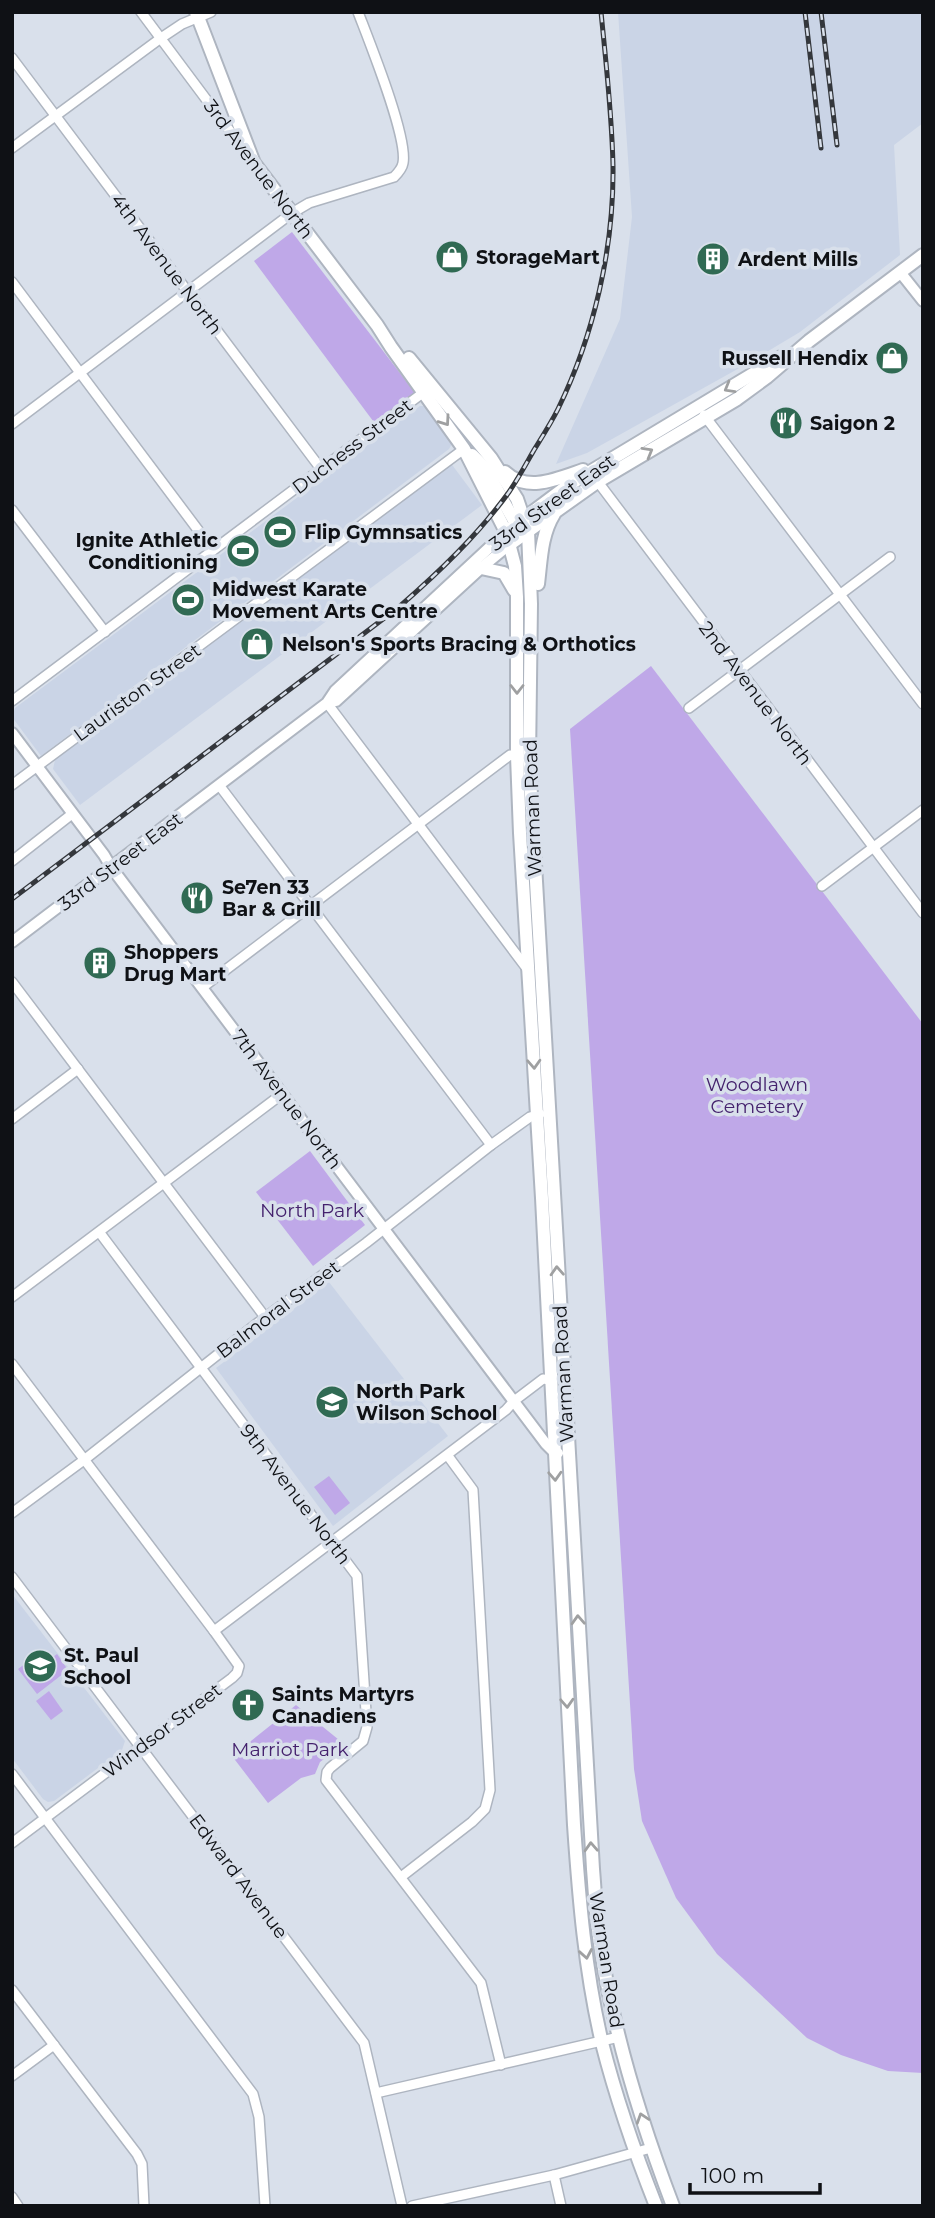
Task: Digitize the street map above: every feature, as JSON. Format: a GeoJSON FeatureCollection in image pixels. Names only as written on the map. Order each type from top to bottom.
{"type":"FeatureCollection","features":[{"type":"Feature","properties":{"kind":"main road"},"geometry":{"type":"LineString","coordinates":[[197,15],[254,163]]}},
{"type":"Feature","properties":{"kind":"main road","name":"3rd Avenue North"},"geometry":{"type":"LineString","coordinates":[[254,163],[377,325],[517,530]]}},
{"type":"Feature","properties":{"kind":"main road","name":"33rd Street East"},"geometry":{"type":"LineString","coordinates":[[517,530],[594,477],[737,399],[923,255]]}},
{"type":"Feature","properties":{"kind":"main road","name":"3rd Avenue North"},"geometry":{"type":"LineString","coordinates":[[377,325],[396,343],[480,442],[517,499],[517,530]]}},
{"type":"Feature","properties":{"kind":"main road","name":"33rd Street East"},"geometry":{"type":"LineString","coordinates":[[517,530],[556,510],[594,477],[606,462],[809,341]]}},
{"type":"Feature","properties":{"kind":"main road"},"geometry":{"type":"LineString","coordinates":[[480,442],[509,476],[526,484],[558,479],[606,462]]}},
{"type":"Feature","properties":{"kind":"main road"},"geometry":{"type":"LineString","coordinates":[[531,618],[547,525],[556,510]]}},
{"type":"Feature","properties":{"kind":"main road","name":"Warman Road"},"geometry":{"type":"LineString","coordinates":[[517,530],[517,756],[528,971],[542,1114],[568,1456],[593,1869],[600,1943],[619,2037],[651,2148],[673,2206]]}},
{"type":"Feature","properties":{"kind":"main road","name":"Warman Road"},"geometry":{"type":"LineString","coordinates":[[517,530],[531,618],[529,760],[550,1380],[577,1868],[582,1928],[602,2042],[635,2154],[656,2206]]}},
{"type":"Feature","properties":{"kind":"main road"},"geometry":{"type":"LineString","coordinates":[[481,568],[504,573],[517,597]]}},
{"type":"Feature","properties":{"kind":"street","name":"3rd Avenue North"},"geometry":{"type":"LineString","coordinates":[[141,12],[254,163]]}},
{"type":"Feature","properties":{"kind":"street"},"geometry":{"type":"LineString","coordinates":[[12,148],[161,38],[197,15],[211,12]]}},
{"type":"Feature","properties":{"kind":"street"},"geometry":{"type":"LineString","coordinates":[[12,424],[292,213],[309,203],[394,177],[402,166],[399,137],[388,96],[358,12]]}},
{"type":"Feature","properties":{"kind":"street","name":"4th Avenue North"},"geometry":{"type":"LineString","coordinates":[[12,58],[321,469]]}},
{"type":"Feature","properties":{"kind":"street"},"geometry":{"type":"LineString","coordinates":[[901,272],[923,301]]}},
{"type":"Feature","properties":{"kind":"street"},"geometry":{"type":"LineString","coordinates":[[12,282],[213,550]]}},
{"type":"Feature","properties":{"kind":"street","name":"Duchess Street"},"geometry":{"type":"LineString","coordinates":[[12,701],[424,392]]}},
{"type":"Feature","properties":{"kind":"street"},"geometry":{"type":"LineString","coordinates":[[697,406],[923,704]]}},
{"type":"Feature","properties":{"kind":"street","name":"Lauriston Street"},"geometry":{"type":"LineString","coordinates":[[12,785],[464,449]]}},
{"type":"Feature","properties":{"kind":"street","name":"2nd Avenue North"},"geometry":{"type":"LineString","coordinates":[[594,477],[923,913]]}},
{"type":"Feature","properties":{"kind":"street"},"geometry":{"type":"LineString","coordinates":[[12,510],[104,632]]}},
{"type":"Feature","properties":{"kind":"street","name":"33rd Street East"},"geometry":{"type":"LineString","coordinates":[[327,703],[336,701],[481,568],[517,530]]}},
{"type":"Feature","properties":{"kind":"street","name":"33rd Street East"},"geometry":{"type":"LineString","coordinates":[[12,942],[327,703],[335,691],[517,530]]}},
{"type":"Feature","properties":{"kind":"street"},"geometry":{"type":"LineString","coordinates":[[688,708],[890,557]]}},
{"type":"Feature","properties":{"kind":"street"},"geometry":{"type":"LineString","coordinates":[[327,703],[528,971]]}},
{"type":"Feature","properties":{"kind":"street","name":"7th Avenue North"},"geometry":{"type":"LineString","coordinates":[[12,733],[554,1452]]}},
{"type":"Feature","properties":{"kind":"street"},"geometry":{"type":"LineString","coordinates":[[203,987],[510,755],[517,756]]}},
{"type":"Feature","properties":{"kind":"street"},"geometry":{"type":"LineString","coordinates":[[219,785],[491,1145]]}},
{"type":"Feature","properties":{"kind":"street"},"geometry":{"type":"LineString","coordinates":[[822,886],[923,810]]}},
{"type":"Feature","properties":{"kind":"street"},"geometry":{"type":"LineString","coordinates":[[12,862],[72,814]]}},
{"type":"Feature","properties":{"kind":"street"},"geometry":{"type":"LineString","coordinates":[[12,982],[265,1317]]}},
{"type":"Feature","properties":{"kind":"street"},"geometry":{"type":"LineString","coordinates":[[12,1119],[78,1069]]}},
{"type":"Feature","properties":{"kind":"street"},"geometry":{"type":"LineString","coordinates":[[12,1297],[282,1094]]}},
{"type":"Feature","properties":{"kind":"street","name":"Balmoral Street"},"geometry":{"type":"LineString","coordinates":[[12,1513],[491,1145],[530,1117],[542,1114]]}},
{"type":"Feature","properties":{"kind":"street","name":"9th Avenue North"},"geometry":{"type":"LineString","coordinates":[[100,1233],[357,1576],[367,1727],[363,1741],[330,1768],[326,1780],[481,1983],[500,2064]]}},
{"type":"Feature","properties":{"kind":"street"},"geometry":{"type":"LineString","coordinates":[[12,1364],[214,1631],[447,1456],[514,1401],[544,1379],[550,1380]]}},
{"type":"Feature","properties":{"kind":"street"},"geometry":{"type":"LineString","coordinates":[[554,1452],[568,1456]]}},
{"type":"Feature","properties":{"kind":"street"},"geometry":{"type":"LineString","coordinates":[[401,1877],[472,1822],[485,1809],[490,1790],[473,1490],[447,1456]]}},
{"type":"Feature","properties":{"kind":"street","name":"Edward Avenue"},"geometry":{"type":"LineString","coordinates":[[12,1577],[363,2043],[402,2206]]}},
{"type":"Feature","properties":{"kind":"street","name":"Windsor Street"},"geometry":{"type":"LineString","coordinates":[[12,1843],[237,1673],[239,1666],[214,1631]]}},
{"type":"Feature","properties":{"kind":"street"},"geometry":{"type":"LineString","coordinates":[[12,1774],[253,2094],[259,2117],[265,2206]]}},
{"type":"Feature","properties":{"kind":"street"},"geometry":{"type":"LineString","coordinates":[[12,1990],[137,2154],[142,2164],[144,2206]]}},
{"type":"Feature","properties":{"kind":"street"},"geometry":{"type":"LineString","coordinates":[[376,2093],[619,2037]]}},
{"type":"Feature","properties":{"kind":"street"},"geometry":{"type":"LineString","coordinates":[[12,2076],[54,2045]]}},
{"type":"Feature","properties":{"kind":"street"},"geometry":{"type":"LineString","coordinates":[[412,2206],[554,2175],[651,2148]]}},
{"type":"Feature","properties":{"kind":"street"},"geometry":{"type":"LineString","coordinates":[[554,2175],[561,2206]]}},
{"type":"Feature","properties":{"kind":"street"},"geometry":{"type":"LineString","coordinates":[[12,2197],[18,2206]]}},
{"type":"Feature","properties":{"kind":"shaded area"},"geometry":{"type":"Polygon","coordinates":[[[618,12],[923,12],[923,123],[894,145],[900,255],[800,332],[587,453],[556,464],[620,319],[632,217],[618,12]]]}},
{"type":"Feature","properties":{"kind":"shaded area"},"geometry":{"type":"Polygon","coordinates":[[[420,406],[430,409],[453,442],[449,449],[41,756],[12,717],[15,708],[420,406]]]}},
{"type":"Feature","properties":{"kind":"shaded area"},"geometry":{"type":"Polygon","coordinates":[[[450,462],[482,505],[80,805],[53,769],[55,760],[450,462]]]}},
{"type":"Feature","properties":{"kind":"shaded area","name":"North Park Wilson School"},"geometry":{"type":"Polygon","coordinates":[[[329,1282],[448,1436],[333,1526],[216,1368],[329,1282]]]}},
{"type":"Feature","properties":{"kind":"shaded area","name":"St. Paul School"},"geometry":{"type":"Polygon","coordinates":[[[12,1594],[125,1741],[122,1750],[54,1801],[43,1799],[12,1758],[12,1594]]]}},
{"type":"Feature","properties":{"kind":"green space"},"geometry":{"type":"Polygon","coordinates":[[[292,232],[416,394],[376,425],[254,261],[292,232]]]}},
{"type":"Feature","properties":{"kind":"green space","name":"Woodlawn Cemetery"},"geometry":{"type":"Polygon","coordinates":[[[651,666],[923,1024],[923,2073],[888,2071],[841,2055],[807,2038],[717,1954],[676,1898],[642,1821],[634,1769],[570,729],[651,666]]]}},
{"type":"Feature","properties":{"kind":"green space","name":"North Park"},"geometry":{"type":"Polygon","coordinates":[[[310,1151],[365,1225],[313,1266],[256,1192],[310,1151]]]}},
{"type":"Feature","properties":{"kind":"green space"},"geometry":{"type":"Polygon","coordinates":[[[329,1476],[350,1503],[335,1515],[314,1487],[329,1476]]]}},
{"type":"Feature","properties":{"kind":"green space"},"geometry":{"type":"Polygon","coordinates":[[[57,1654],[68,1670],[37,1694],[18,1669],[33,1658],[40,1667],[57,1654]]]}},
{"type":"Feature","properties":{"kind":"green space"},"geometry":{"type":"Polygon","coordinates":[[[49,1691],[63,1711],[51,1720],[36,1701],[49,1691]]]}},
{"type":"Feature","properties":{"kind":"green space","name":"Marriot Park"},"geometry":{"type":"Polygon","coordinates":[[[296,1705],[344,1744],[320,1762],[315,1774],[301,1778],[268,1803],[232,1756],[296,1705]]]}},
{"type":"Feature","properties":{"kind":"railway"},"geometry":{"type":"LineString","coordinates":[[12,899],[399,607],[471,538],[512,487],[558,409],[571,381],[591,321],[606,259],[613,166],[601,12]]}},
{"type":"Feature","properties":{"kind":"railway"},"geometry":{"type":"LineString","coordinates":[[805,12],[821,148]]}},
{"type":"Feature","properties":{"kind":"railway"},"geometry":{"type":"LineString","coordinates":[[821,12],[837,145]]}},
{"type":"Feature","properties":{"kind":"place","name":"StorageMart"},"geometry":{"type":"Point","coordinates":[452,257]}},
{"type":"Feature","properties":{"kind":"place","name":"Ardent Mills"},"geometry":{"type":"Point","coordinates":[713,259]}},
{"type":"Feature","properties":{"kind":"place","name":"Russell Hendix"},"geometry":{"type":"Point","coordinates":[892,358]}},
{"type":"Feature","properties":{"kind":"place","name":"Saigon 2"},"geometry":{"type":"Point","coordinates":[786,423]}},
{"type":"Feature","properties":{"kind":"place","name":"Flip Gymnsatics"},"geometry":{"type":"Point","coordinates":[280,532]}},
{"type":"Feature","properties":{"kind":"place","name":"Ignite Athletic Conditioning"},"geometry":{"type":"Point","coordinates":[243,551]}},
{"type":"Feature","properties":{"kind":"place","name":"Midwest Karate Movement Arts Centre"},"geometry":{"type":"Point","coordinates":[188,600]}},
{"type":"Feature","properties":{"kind":"place","name":"Nelson's Sports Bracing & Orthotics"},"geometry":{"type":"Point","coordinates":[257,644]}},
{"type":"Feature","properties":{"kind":"place","name":"Se7en 33 Bar & Grill"},"geometry":{"type":"Point","coordinates":[197,898]}},
{"type":"Feature","properties":{"kind":"place","name":"Shoppers Drug Mart"},"geometry":{"type":"Point","coordinates":[100,963]}},
{"type":"Feature","properties":{"kind":"place","name":"North Park Wilson School"},"geometry":{"type":"Point","coordinates":[332,1402]}},
{"type":"Feature","properties":{"kind":"place","name":"St. Paul School"},"geometry":{"type":"Point","coordinates":[40,1666]}},
{"type":"Feature","properties":{"kind":"place","name":"Saints Martyrs Canadiens"},"geometry":{"type":"Point","coordinates":[248,1705]}}]}
